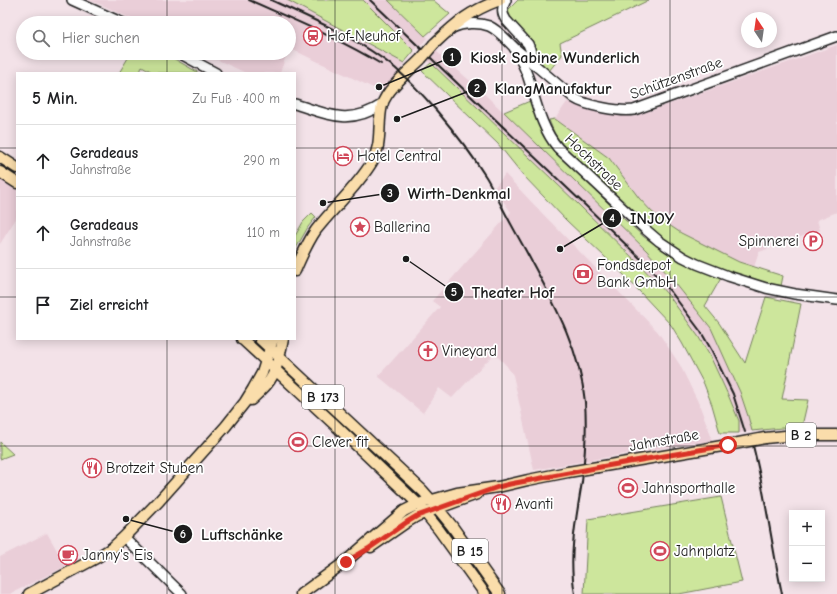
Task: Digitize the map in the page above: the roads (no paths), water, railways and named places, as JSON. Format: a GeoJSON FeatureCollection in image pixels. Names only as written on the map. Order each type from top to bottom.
{"type":"FeatureCollection","features":[{"type":"Feature","properties":{"kind":"main road"},"geometry":{"type":"LineString","coordinates":[[296,271],[307,246],[317,230],[370,165],[379,142],[380,113],[386,96],[449,29],[479,8],[500,0]]}},
{"type":"Feature","properties":{"kind":"main road"},"geometry":{"type":"LineString","coordinates":[[0,157],[16,167]]}},
{"type":"Feature","properties":{"kind":"main road"},"geometry":{"type":"LineString","coordinates":[[0,172],[16,182]]}},
{"type":"Feature","properties":{"kind":"main road","name":"B 173"},"geometry":{"type":"LineString","coordinates":[[243,340],[418,504]]}},
{"type":"Feature","properties":{"kind":"main road","name":"B 173"},"geometry":{"type":"LineString","coordinates":[[262,340],[272,344],[280,357],[414,482],[431,500]]}},
{"type":"Feature","properties":{"kind":"main road"},"geometry":{"type":"LineString","coordinates":[[29,594],[99,557],[112,548],[159,501],[226,426],[268,383],[280,357],[284,340]]}},
{"type":"Feature","properties":{"kind":"main road"},"geometry":{"type":"LineString","coordinates":[[226,426],[253,389],[262,373],[272,344]]}},
{"type":"Feature","properties":{"kind":"main road","name":"Jahnstraße"},"geometry":{"type":"LineString","coordinates":[[418,504],[457,493],[498,487],[568,472],[765,438],[795,435],[837,435]]}},
{"type":"Feature","properties":{"kind":"main road","name":"Jahnstraße"},"geometry":{"type":"LineString","coordinates":[[425,512],[498,487]]}},
{"type":"Feature","properties":{"kind":"main road","name":"B 15"},"geometry":{"type":"LineString","coordinates":[[431,500],[466,545],[500,594]]}},
{"type":"Feature","properties":{"kind":"main road"},"geometry":{"type":"LineString","coordinates":[[346,562],[402,513],[418,504]]}},
{"type":"Feature","properties":{"kind":"main road","name":"B 15"},"geometry":{"type":"LineString","coordinates":[[418,504],[465,565],[485,594]]}},
{"type":"Feature","properties":{"kind":"main road"},"geometry":{"type":"LineString","coordinates":[[301,594],[411,519],[425,512]]}},
{"type":"Feature","properties":{"kind":"street"},"geometry":{"type":"LineString","coordinates":[[72,0],[107,16]]}},
{"type":"Feature","properties":{"kind":"street"},"geometry":{"type":"LineString","coordinates":[[506,0],[502,9],[503,16],[528,44],[533,64]]}},
{"type":"Feature","properties":{"kind":"street","name":"Schützenstraße"},"geometry":{"type":"LineString","coordinates":[[449,29],[462,25],[480,24],[489,26],[579,102],[628,111],[837,36]]}},
{"type":"Feature","properties":{"kind":"street","name":"Hochstraße"},"geometry":{"type":"LineString","coordinates":[[513,46],[523,64],[549,136],[558,148],[645,229],[665,245],[697,264],[766,288],[786,293],[837,300]]}},
{"type":"Feature","properties":{"kind":"street"},"geometry":{"type":"LineString","coordinates":[[192,60],[214,72]]}},
{"type":"Feature","properties":{"kind":"street"},"geometry":{"type":"LineString","coordinates":[[296,104],[335,116],[344,117],[366,113],[383,104]]}},
{"type":"Feature","properties":{"kind":"street"},"geometry":{"type":"LineString","coordinates":[[124,536],[182,594]]}},
{"type":"Feature","properties":{"kind":"railway"},"geometry":{"type":"LineString","coordinates":[[249,0],[286,16]]}},
{"type":"Feature","properties":{"kind":"railway"},"geometry":{"type":"LineString","coordinates":[[271,0],[335,30],[381,57],[416,88],[449,126],[490,183],[545,287],[571,342],[582,382],[586,412],[584,462],[575,524],[572,566],[575,594]]}},
{"type":"Feature","properties":{"kind":"railway"},"geometry":{"type":"LineString","coordinates":[[370,0],[645,263],[671,292],[701,332],[712,351],[733,394],[745,432]]}},
{"type":"Feature","properties":{"kind":"railway"},"geometry":{"type":"LineString","coordinates":[[296,20],[381,64]]}},
{"type":"Feature","properties":{"kind":"railway"},"geometry":{"type":"LineString","coordinates":[[751,438],[760,477],[782,594]]}},
{"type":"Feature","properties":{"kind":"place","name":"Hof-Neuhof"},"geometry":{"type":"Point","coordinates":[313,36]}},
{"type":"Feature","properties":{"kind":"place","name":"Kiosk Sabine Wunderlich"},"geometry":{"type":"Point","coordinates":[379,87]}},
{"type":"Feature","properties":{"kind":"place","name":"KlangManufaktur"},"geometry":{"type":"Point","coordinates":[397,119]}},
{"type":"Feature","properties":{"kind":"place","name":"Hotel Central"},"geometry":{"type":"Point","coordinates":[343,156]}},
{"type":"Feature","properties":{"kind":"place","name":"Wirth-Denkmal"},"geometry":{"type":"Point","coordinates":[323,203]}},
{"type":"Feature","properties":{"kind":"place","name":"Ballerina"},"geometry":{"type":"Point","coordinates":[360,227]}},
{"type":"Feature","properties":{"kind":"place","name":"Spinnerei"},"geometry":{"type":"Point","coordinates":[813,241]}},
{"type":"Feature","properties":{"kind":"place","name":"INJOY"},"geometry":{"type":"Point","coordinates":[560,249]}},
{"type":"Feature","properties":{"kind":"place","name":"Theater Hof"},"geometry":{"type":"Point","coordinates":[406,259]}},
{"type":"Feature","properties":{"kind":"place","name":"Fondsdepot Bank GmbH"},"geometry":{"type":"Point","coordinates":[583,274]}},
{"type":"Feature","properties":{"kind":"place","name":"Vineyard"},"geometry":{"type":"Point","coordinates":[428,351]}},
{"type":"Feature","properties":{"kind":"place","name":"Clever fit"},"geometry":{"type":"Point","coordinates":[298,442]}},
{"type":"Feature","properties":{"kind":"place","name":"Brotzeit Stuben"},"geometry":{"type":"Point","coordinates":[92,468]}},
{"type":"Feature","properties":{"kind":"place","name":"Jahnsporthalle"},"geometry":{"type":"Point","coordinates":[628,488]}},
{"type":"Feature","properties":{"kind":"place","name":"Avanti"},"geometry":{"type":"Point","coordinates":[501,504]}},
{"type":"Feature","properties":{"kind":"place","name":"Luftschänke"},"geometry":{"type":"Point","coordinates":[126,519]}},
{"type":"Feature","properties":{"kind":"place","name":"Jahnplatz"},"geometry":{"type":"Point","coordinates":[660,551]}},
{"type":"Feature","properties":{"kind":"place","name":"Janny's Eis"},"geometry":{"type":"Point","coordinates":[68,555]}}]}
